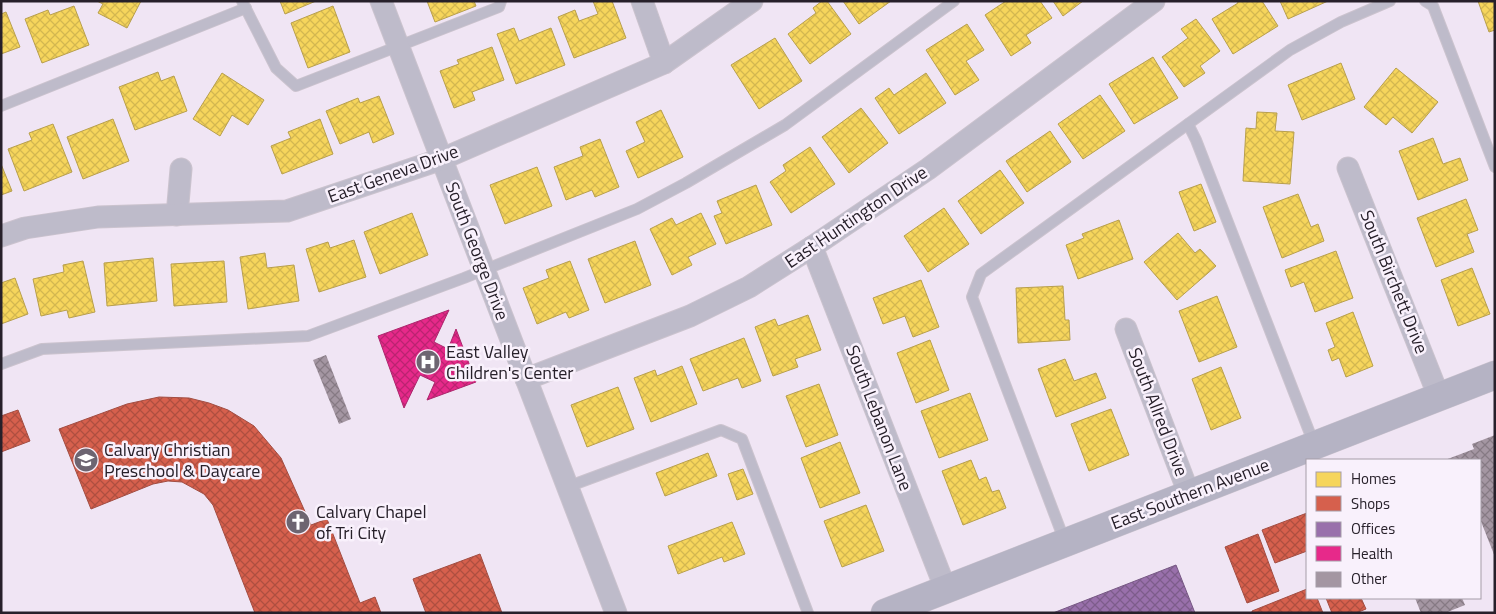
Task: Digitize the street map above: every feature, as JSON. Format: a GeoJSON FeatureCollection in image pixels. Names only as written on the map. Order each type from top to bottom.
{"type":"FeatureCollection","features":[{"type":"Feature","properties":{"kind":"main road","name":"East Southern Avenue"},"geometry":{"type":"LineString","coordinates":[[885,613],[1495,376]]}},
{"type":"Feature","properties":{"kind":"street","name":"South George Drive"},"geometry":{"type":"LineString","coordinates":[[381,1],[616,613]]}},
{"type":"Feature","properties":{"kind":"street"},"geometry":{"type":"LineString","coordinates":[[642,1],[664,63]]}},
{"type":"Feature","properties":{"kind":"street","name":"East Geneva Drive"},"geometry":{"type":"LineString","coordinates":[[1,236],[25,228],[98,217],[287,211],[442,159],[664,63],[752,1]]}},
{"type":"Feature","properties":{"kind":"street","name":"East Huntington Drive"},"geometry":{"type":"LineString","coordinates":[[526,379],[690,316],[749,287],[928,169],[1154,1]]}},
{"type":"Feature","properties":{"kind":"street","name":"South Birchett Drive"},"geometry":{"type":"LineString","coordinates":[[1348,168],[1439,397]]}},
{"type":"Feature","properties":{"kind":"street"},"geometry":{"type":"LineString","coordinates":[[176,214],[181,169]]}},
{"type":"Feature","properties":{"kind":"street","name":"South Lebanon Lane"},"geometry":{"type":"LineString","coordinates":[[812,247],[946,590]]}},
{"type":"Feature","properties":{"kind":"street","name":"South Allred Drive"},"geometry":{"type":"LineString","coordinates":[[1126,329],[1190,494]]}},
{"type":"Feature","properties":{"kind":"lane"},"geometry":{"type":"LineString","coordinates":[[1,106],[244,5],[276,68],[296,86],[499,7],[501,1]]}},
{"type":"Feature","properties":{"kind":"lane"},"geometry":{"type":"LineString","coordinates":[[1,364],[42,348],[308,336],[484,270],[637,209],[686,183],[785,125],[954,1]]}},
{"type":"Feature","properties":{"kind":"lane"},"geometry":{"type":"LineString","coordinates":[[1066,543],[972,297],[981,274],[1290,50],[1341,22],[1390,1]]}},
{"type":"Feature","properties":{"kind":"lane"},"geometry":{"type":"LineString","coordinates":[[1425,1],[1434,6],[1495,167]]}},
{"type":"Feature","properties":{"kind":"lane"},"geometry":{"type":"LineString","coordinates":[[1188,124],[1196,140],[1314,445]]}},
{"type":"Feature","properties":{"kind":"lane"},"geometry":{"type":"LineString","coordinates":[[567,487],[721,430],[742,439],[808,613]]}},
{"type":"Feature","properties":{"kind":"building: Homes"},"geometry":{"type":"Polygon","coordinates":[[[97,1],[141,1],[127,28],[98,13],[103,4],[97,1]]]}},
{"type":"Feature","properties":{"kind":"building: Homes"},"geometry":{"type":"Polygon","coordinates":[[[280,1],[316,1],[285,14],[280,1]]]}},
{"type":"Feature","properties":{"kind":"building: Homes"},"geometry":{"type":"Polygon","coordinates":[[[427,1],[474,1],[476,6],[435,22],[427,1]]]}},
{"type":"Feature","properties":{"kind":"building: Homes"},"geometry":{"type":"Polygon","coordinates":[[[593,1],[612,1],[626,38],[574,58],[558,17],[575,10],[579,21],[598,14],[593,1]]]}},
{"type":"Feature","properties":{"kind":"building: Homes"},"geometry":{"type":"Polygon","coordinates":[[[822,1],[827,1],[851,34],[810,64],[788,34],[816,13],[813,8],[822,1]]]}},
{"type":"Feature","properties":{"kind":"building: Homes"},"geometry":{"type":"Polygon","coordinates":[[[843,1],[891,1],[859,24],[843,1]]]}},
{"type":"Feature","properties":{"kind":"building: Homes"},"geometry":{"type":"Polygon","coordinates":[[[1006,1],[1040,1],[1052,18],[1026,35],[1031,43],[1011,56],[985,15],[1006,1]]]}},
{"type":"Feature","properties":{"kind":"building: Homes"},"geometry":{"type":"Polygon","coordinates":[[[1053,1],[1083,1],[1063,16],[1053,1]]]}},
{"type":"Feature","properties":{"kind":"building: Homes"},"geometry":{"type":"Polygon","coordinates":[[[1237,1],[1262,1],[1278,26],[1233,54],[1212,19],[1238,3],[1237,1]]]}},
{"type":"Feature","properties":{"kind":"building: Homes"},"geometry":{"type":"Polygon","coordinates":[[[1280,1],[1328,1],[1288,19],[1280,1]]]}},
{"type":"Feature","properties":{"kind":"building: Homes"},"geometry":{"type":"Polygon","coordinates":[[[1478,1],[1495,1],[1495,30],[1489,32],[1478,1]]]}},
{"type":"Feature","properties":{"kind":"building: Homes"},"geometry":{"type":"Polygon","coordinates":[[[74,6],[89,45],[42,63],[25,19],[48,10],[50,15],[74,6]]]}},
{"type":"Feature","properties":{"kind":"building: Homes"},"geometry":{"type":"Polygon","coordinates":[[[333,6],[350,52],[308,68],[291,23],[333,6]]]}},
{"type":"Feature","properties":{"kind":"building: Homes"},"geometry":{"type":"Polygon","coordinates":[[[6,12],[20,47],[1,54],[1,14],[6,12]]]}},
{"type":"Feature","properties":{"kind":"building: Homes"},"geometry":{"type":"Polygon","coordinates":[[[1196,19],[1220,51],[1200,66],[1205,73],[1184,87],[1162,57],[1188,38],[1181,29],[1196,19]]]}},
{"type":"Feature","properties":{"kind":"building: Homes"},"geometry":{"type":"Polygon","coordinates":[[[967,24],[984,50],[966,61],[979,80],[955,95],[926,50],[967,24]]]}},
{"type":"Feature","properties":{"kind":"building: Homes"},"geometry":{"type":"Polygon","coordinates":[[[514,28],[519,41],[551,28],[565,65],[516,84],[497,34],[514,28]]]}},
{"type":"Feature","properties":{"kind":"building: Homes"},"geometry":{"type":"Polygon","coordinates":[[[775,38],[802,81],[759,109],[731,65],[775,38]]]}},
{"type":"Feature","properties":{"kind":"building: Homes"},"geometry":{"type":"Polygon","coordinates":[[[492,47],[504,80],[472,92],[475,100],[454,108],[440,71],[459,64],[457,60],[492,47]]]}},
{"type":"Feature","properties":{"kind":"building: Homes"},"geometry":{"type":"Polygon","coordinates":[[[1153,57],[1178,98],[1134,124],[1109,84],[1153,57]]]}},
{"type":"Feature","properties":{"kind":"building: Homes"},"geometry":{"type":"Polygon","coordinates":[[[1341,63],[1355,99],[1302,120],[1288,85],[1341,63]]]}},
{"type":"Feature","properties":{"kind":"building: Homes"},"geometry":{"type":"Polygon","coordinates":[[[1396,68],[1438,102],[1412,133],[1393,117],[1386,125],[1364,107],[1396,68]]]}},
{"type":"Feature","properties":{"kind":"building: Homes"},"geometry":{"type":"Polygon","coordinates":[[[158,72],[161,81],[174,76],[187,111],[135,130],[119,87],[158,72]]]}},
{"type":"Feature","properties":{"kind":"building: Homes"},"geometry":{"type":"Polygon","coordinates":[[[222,73],[264,100],[248,125],[232,115],[220,136],[193,119],[222,73]]]}},
{"type":"Feature","properties":{"kind":"building: Homes"},"geometry":{"type":"Polygon","coordinates":[[[926,73],[946,103],[899,134],[875,98],[889,88],[894,95],[926,73]]]}},
{"type":"Feature","properties":{"kind":"building: Homes"},"geometry":{"type":"Polygon","coordinates":[[[1100,95],[1125,131],[1083,159],[1058,124],[1100,95]]]}},
{"type":"Feature","properties":{"kind":"building: Homes"},"geometry":{"type":"Polygon","coordinates":[[[379,96],[394,134],[373,143],[369,132],[340,144],[326,111],[358,98],[360,103],[379,96]]]}},
{"type":"Feature","properties":{"kind":"building: Homes"},"geometry":{"type":"Polygon","coordinates":[[[861,108],[888,143],[849,173],[822,137],[861,108]]]}},
{"type":"Feature","properties":{"kind":"building: Homes"},"geometry":{"type":"Polygon","coordinates":[[[661,110],[683,157],[638,178],[626,151],[645,142],[636,122],[661,110]]]}},
{"type":"Feature","properties":{"kind":"building: Homes"},"geometry":{"type":"Polygon","coordinates":[[[1257,112],[1277,113],[1275,131],[1294,132],[1290,184],[1243,181],[1246,128],[1256,129],[1257,112]]]}},
{"type":"Feature","properties":{"kind":"building: Homes"},"geometry":{"type":"Polygon","coordinates":[[[113,119],[129,161],[83,179],[67,137],[113,119]]]}},
{"type":"Feature","properties":{"kind":"building: Homes"},"geometry":{"type":"Polygon","coordinates":[[[320,119],[333,154],[282,174],[271,146],[291,138],[288,132],[320,119]]]}},
{"type":"Feature","properties":{"kind":"building: Homes"},"geometry":{"type":"Polygon","coordinates":[[[53,124],[72,172],[24,191],[8,149],[32,140],[29,133],[53,124]]]}},
{"type":"Feature","properties":{"kind":"building: Homes"},"geometry":{"type":"Polygon","coordinates":[[[1050,131],[1071,162],[1027,192],[1006,161],[1050,131]]]}},
{"type":"Feature","properties":{"kind":"building: Homes"},"geometry":{"type":"Polygon","coordinates":[[[1433,138],[1443,164],[1460,158],[1468,180],[1418,200],[1399,151],[1433,138]]]}},
{"type":"Feature","properties":{"kind":"building: Homes"},"geometry":{"type":"Polygon","coordinates":[[[600,139],[619,187],[595,197],[592,190],[566,200],[554,167],[583,156],[580,147],[600,139]]]}},
{"type":"Feature","properties":{"kind":"building: Homes"},"geometry":{"type":"Polygon","coordinates":[[[810,147],[835,184],[791,213],[770,182],[786,171],[783,165],[810,147]]]}},
{"type":"Feature","properties":{"kind":"building: Homes"},"geometry":{"type":"Polygon","coordinates":[[[1,164],[12,191],[1,195],[1,164]]]}},
{"type":"Feature","properties":{"kind":"building: Homes"},"geometry":{"type":"Polygon","coordinates":[[[537,167],[552,206],[505,224],[490,185],[537,167]]]}},
{"type":"Feature","properties":{"kind":"building: Homes"},"geometry":{"type":"Polygon","coordinates":[[[1000,170],[1024,203],[981,234],[958,201],[1000,170]]]}},
{"type":"Feature","properties":{"kind":"building: Homes"},"geometry":{"type":"Polygon","coordinates":[[[1201,184],[1216,222],[1194,231],[1179,192],[1201,184]]]}},
{"type":"Feature","properties":{"kind":"building: Homes"},"geometry":{"type":"Polygon","coordinates":[[[756,185],[772,225],[726,244],[714,216],[722,213],[717,201],[756,185]]]}},
{"type":"Feature","properties":{"kind":"building: Homes"},"geometry":{"type":"Polygon","coordinates":[[[1298,194],[1311,227],[1318,224],[1324,241],[1282,258],[1263,207],[1298,194]]]}},
{"type":"Feature","properties":{"kind":"building: Homes"},"geometry":{"type":"Polygon","coordinates":[[[1466,199],[1478,230],[1467,234],[1474,252],[1436,267],[1417,218],[1466,199]]]}},
{"type":"Feature","properties":{"kind":"building: Homes"},"geometry":{"type":"Polygon","coordinates":[[[944,208],[969,244],[928,272],[904,236],[944,208]]]}},
{"type":"Feature","properties":{"kind":"building: Homes"},"geometry":{"type":"Polygon","coordinates":[[[412,213],[428,255],[380,274],[364,232],[412,213]]]}},
{"type":"Feature","properties":{"kind":"building: Homes"},"geometry":{"type":"Polygon","coordinates":[[[701,213],[716,244],[688,257],[692,265],[672,275],[650,229],[672,218],[676,225],[701,213]]]}},
{"type":"Feature","properties":{"kind":"building: Homes"},"geometry":{"type":"Polygon","coordinates":[[[1119,220],[1133,259],[1078,279],[1066,245],[1084,238],[1082,234],[1119,220]]]}},
{"type":"Feature","properties":{"kind":"building: Homes"},"geometry":{"type":"Polygon","coordinates":[[[1178,233],[1195,253],[1200,249],[1216,266],[1177,300],[1144,262],[1178,233]]]}},
{"type":"Feature","properties":{"kind":"building: Homes"},"geometry":{"type":"Polygon","coordinates":[[[354,240],[366,277],[319,292],[306,249],[328,242],[330,248],[354,240]]]}},
{"type":"Feature","properties":{"kind":"building: Homes"},"geometry":{"type":"Polygon","coordinates":[[[635,241],[651,285],[605,303],[588,259],[635,241]]]}},
{"type":"Feature","properties":{"kind":"building: Homes"},"geometry":{"type":"Polygon","coordinates":[[[1336,251],[1353,298],[1315,312],[1304,282],[1291,287],[1285,270],[1336,251]]]}},
{"type":"Feature","properties":{"kind":"building: Homes"},"geometry":{"type":"Polygon","coordinates":[[[265,253],[267,268],[294,265],[299,301],[248,309],[240,257],[265,253]]]}},
{"type":"Feature","properties":{"kind":"building: Homes"},"geometry":{"type":"Polygon","coordinates":[[[153,258],[157,301],[107,306],[104,263],[153,258]]]}},
{"type":"Feature","properties":{"kind":"building: Homes"},"geometry":{"type":"Polygon","coordinates":[[[83,261],[95,312],[69,318],[67,310],[41,316],[33,279],[64,272],[63,265],[83,261]]]}},
{"type":"Feature","properties":{"kind":"building: Homes"},"geometry":{"type":"Polygon","coordinates":[[[224,261],[227,302],[174,306],[171,264],[224,261]]]}},
{"type":"Feature","properties":{"kind":"building: Homes"},"geometry":{"type":"Polygon","coordinates":[[[570,261],[589,310],[569,318],[566,312],[537,324],[523,288],[549,278],[546,270],[570,261]]]}},
{"type":"Feature","properties":{"kind":"building: Homes"},"geometry":{"type":"Polygon","coordinates":[[[1472,268],[1490,314],[1458,326],[1441,280],[1472,268]]]}},
{"type":"Feature","properties":{"kind":"building: Homes"},"geometry":{"type":"Polygon","coordinates":[[[15,278],[28,314],[1,324],[1,283],[15,278]]]}},
{"type":"Feature","properties":{"kind":"building: Homes"},"geometry":{"type":"Polygon","coordinates":[[[921,280],[939,327],[913,337],[905,316],[883,324],[873,298],[921,280]]]}},
{"type":"Feature","properties":{"kind":"building: Homes"},"geometry":{"type":"Polygon","coordinates":[[[1063,286],[1065,320],[1069,320],[1070,340],[1018,343],[1016,288],[1063,286]]]}},
{"type":"Feature","properties":{"kind":"building: Homes"},"geometry":{"type":"Polygon","coordinates":[[[1217,296],[1237,347],[1199,362],[1179,311],[1217,296]]]}},
{"type":"Feature","properties":{"kind":"building: Homes"},"geometry":{"type":"Polygon","coordinates":[[[1353,312],[1373,366],[1346,377],[1339,358],[1332,361],[1328,350],[1335,347],[1326,323],[1353,312]]]}},
{"type":"Feature","properties":{"kind":"building: Homes"},"geometry":{"type":"Polygon","coordinates":[[[808,315],[821,350],[795,359],[798,367],[773,376],[755,327],[775,319],[778,326],[808,315]]]}},
{"type":"Feature","properties":{"kind":"building: Homes"},"geometry":{"type":"Polygon","coordinates":[[[744,338],[761,381],[742,388],[738,378],[703,391],[690,359],[744,338]]]}},
{"type":"Feature","properties":{"kind":"building: Homes"},"geometry":{"type":"Polygon","coordinates":[[[930,340],[949,390],[916,403],[897,353],[930,340]]]}},
{"type":"Feature","properties":{"kind":"building: Homes"},"geometry":{"type":"Polygon","coordinates":[[[1065,359],[1074,381],[1096,373],[1106,398],[1056,417],[1038,369],[1065,359]]]}},
{"type":"Feature","properties":{"kind":"building: Homes"},"geometry":{"type":"Polygon","coordinates":[[[682,366],[697,404],[651,422],[634,378],[655,370],[657,376],[682,366]]]}},
{"type":"Feature","properties":{"kind":"building: Homes"},"geometry":{"type":"Polygon","coordinates":[[[1221,367],[1241,418],[1211,430],[1192,379],[1221,367]]]}},
{"type":"Feature","properties":{"kind":"building: Homes"},"geometry":{"type":"Polygon","coordinates":[[[819,384],[838,435],[806,447],[786,396],[819,384]]]}},
{"type":"Feature","properties":{"kind":"building: Homes"},"geometry":{"type":"Polygon","coordinates":[[[618,387],[634,429],[587,447],[571,405],[618,387]]]}},
{"type":"Feature","properties":{"kind":"building: Homes"},"geometry":{"type":"Polygon","coordinates":[[[970,393],[988,440],[939,458],[921,411],[970,393]]]}},
{"type":"Feature","properties":{"kind":"building: Homes"},"geometry":{"type":"Polygon","coordinates":[[[1111,409],[1129,455],[1089,471],[1071,424],[1111,409]]]}},
{"type":"Feature","properties":{"kind":"building: Homes"},"geometry":{"type":"Polygon","coordinates":[[[840,442],[860,493],[820,508],[801,458],[840,442]]]}},
{"type":"Feature","properties":{"kind":"building: Homes"},"geometry":{"type":"Polygon","coordinates":[[[708,453],[717,476],[665,496],[656,473],[708,453]]]}},
{"type":"Feature","properties":{"kind":"building: Homes"},"geometry":{"type":"Polygon","coordinates":[[[971,460],[979,480],[986,477],[992,492],[999,490],[1006,508],[963,525],[942,471],[971,460]]]}},
{"type":"Feature","properties":{"kind":"building: Homes"},"geometry":{"type":"Polygon","coordinates":[[[743,469],[753,494],[737,500],[728,474],[743,469]]]}},
{"type":"Feature","properties":{"kind":"building: Homes"},"geometry":{"type":"Polygon","coordinates":[[[866,505],[884,551],[842,567],[824,521],[866,505]]]}},
{"type":"Feature","properties":{"kind":"building: Homes"},"geometry":{"type":"Polygon","coordinates":[[[732,522],[745,554],[724,562],[722,557],[678,574],[668,546],[732,522]]]}},
{"type":"Feature","properties":{"kind":"building: Shops"},"geometry":{"type":"Polygon","coordinates":[[[159,397],[189,398],[209,403],[228,410],[254,426],[281,458],[311,525],[327,519],[360,603],[375,597],[381,613],[255,613],[213,505],[204,494],[182,482],[168,481],[153,484],[91,509],[59,429],[127,404],[159,397]]]}},
{"type":"Feature","properties":{"kind":"building: Shops"},"geometry":{"type":"Polygon","coordinates":[[[18,410],[30,441],[1,452],[1,416],[18,410]]]}},
{"type":"Feature","properties":{"kind":"building: Shops"},"geometry":{"type":"Polygon","coordinates":[[[1306,513],[1306,551],[1275,563],[1262,530],[1306,513]]]}},
{"type":"Feature","properties":{"kind":"building: Shops"},"geometry":{"type":"Polygon","coordinates":[[[1258,534],[1279,591],[1247,603],[1225,547],[1258,534]]]}},
{"type":"Feature","properties":{"kind":"building: Shops"},"geometry":{"type":"Polygon","coordinates":[[[480,554],[502,613],[426,613],[413,579],[480,554]]]}},
{"type":"Feature","properties":{"kind":"building: Shops"},"geometry":{"type":"Polygon","coordinates":[[[1306,589],[1306,599],[1317,599],[1323,613],[1252,613],[1252,611],[1306,589]]]}},
{"type":"Feature","properties":{"kind":"building: Shops"},"geometry":{"type":"Polygon","coordinates":[[[1326,599],[1361,599],[1366,609],[1356,613],[1332,613],[1326,599]]]}},
{"type":"Feature","properties":{"kind":"building: Offices"},"geometry":{"type":"Polygon","coordinates":[[[1176,565],[1195,613],[1154,613],[1153,611],[1149,613],[1053,613],[1176,565]]]}},
{"type":"Feature","properties":{"kind":"building: Health","name":"East Valley Children's Center"},"geometry":{"type":"Polygon","coordinates":[[[449,310],[434,342],[448,349],[456,329],[476,382],[427,400],[435,382],[420,375],[404,408],[378,336],[449,310]]]}},
{"type":"Feature","properties":{"kind":"building: Other"},"geometry":{"type":"Polygon","coordinates":[[[326,355],[351,419],[339,424],[313,360],[326,355]]]}},
{"type":"Feature","properties":{"kind":"building: Other"},"geometry":{"type":"Polygon","coordinates":[[[1495,435],[1495,557],[1481,522],[1481,459],[1448,459],[1474,449],[1472,444],[1495,435]]]}},
{"type":"Feature","properties":{"kind":"building: Other"},"geometry":{"type":"Polygon","coordinates":[[[1415,599],[1462,599],[1465,605],[1445,613],[1421,613],[1415,599]]]}},
{"type":"Feature","properties":{"kind":"place","name":"East Valley Children's Center"},"geometry":{"type":"Point","coordinates":[428,362]}},
{"type":"Feature","properties":{"kind":"place","name":"Calvary Christian Preschool & Daycare"},"geometry":{"type":"Point","coordinates":[86,460]}},
{"type":"Feature","properties":{"kind":"place","name":"Calvary Chapel of Tri City"},"geometry":{"type":"Point","coordinates":[298,522]}}]}
